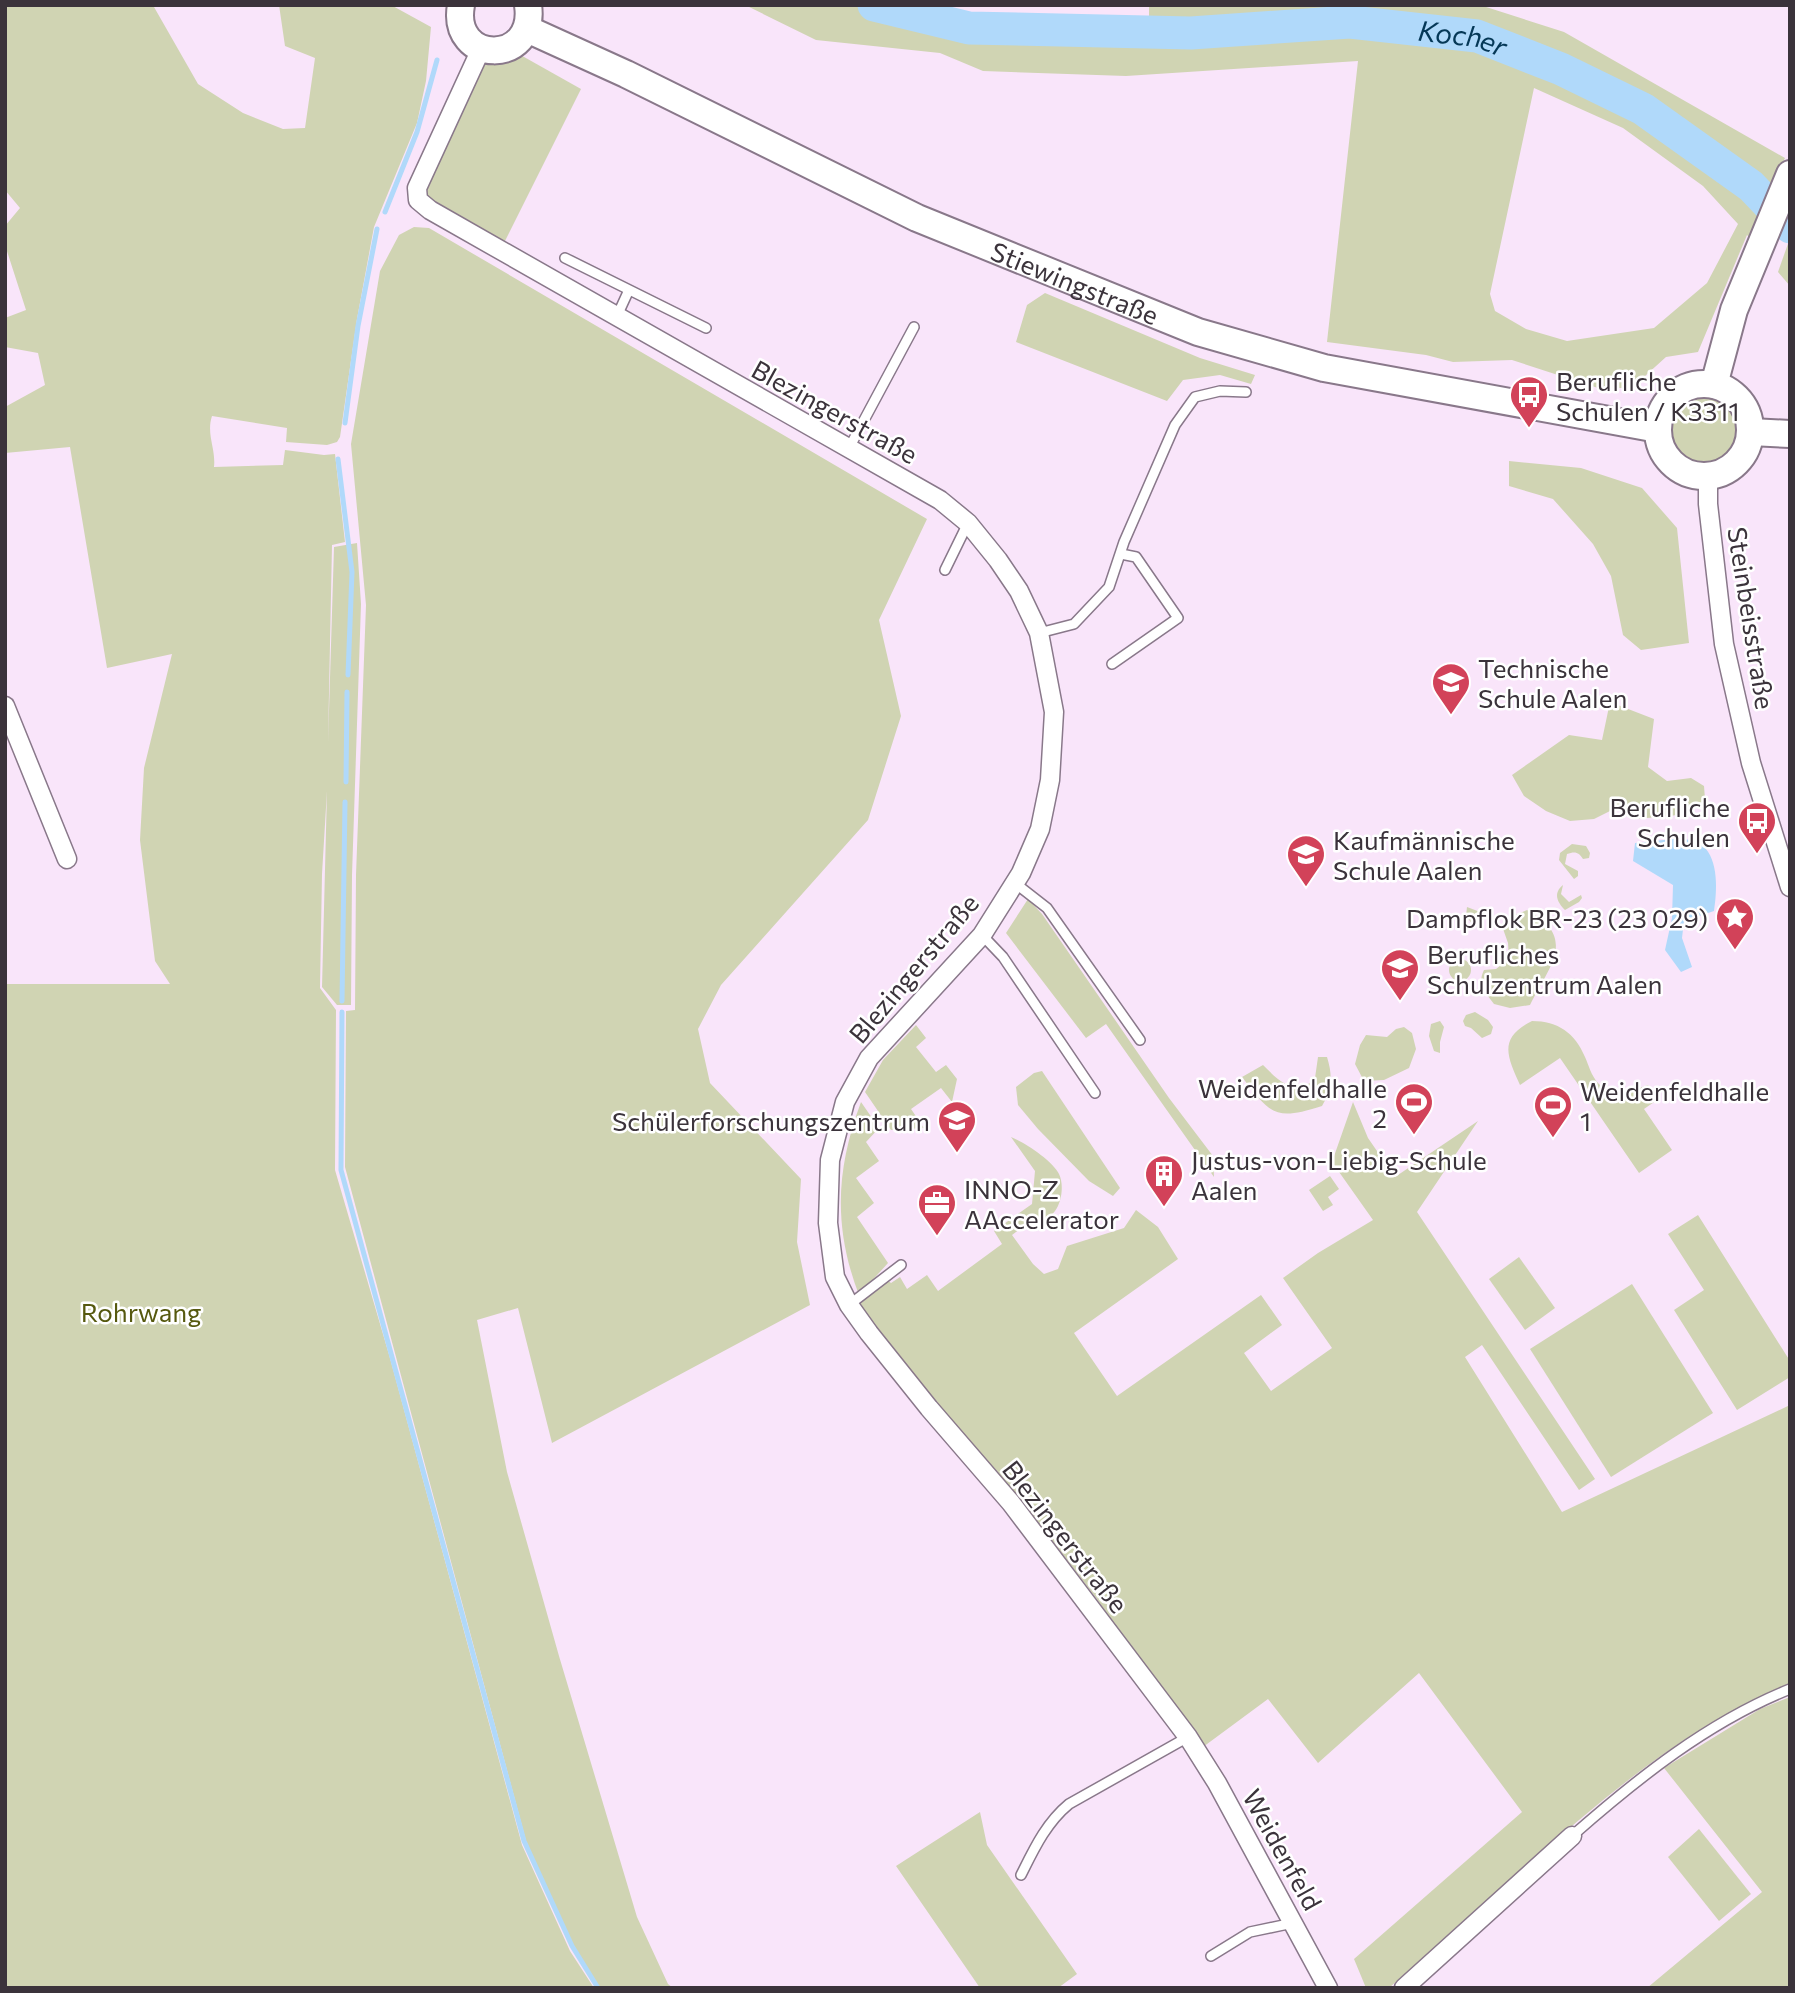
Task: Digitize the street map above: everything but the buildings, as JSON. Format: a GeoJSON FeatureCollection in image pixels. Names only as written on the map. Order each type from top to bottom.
{"type":"FeatureCollection","features":[{"type":"Feature","properties":{"kind":"main road"},"geometry":{"type":"LineString","coordinates":[[461,5],[461,29],[467,38],[481,49]]}},
{"type":"Feature","properties":{"kind":"main road","name":"Stiewingstraße"},"geometry":{"type":"LineString","coordinates":[[481,49],[497,51],[516,43],[528,17],[626,74],[916,218],[1198,332],[1324,368],[1658,429]]}},
{"type":"Feature","properties":{"kind":"main road"},"geometry":{"type":"LineString","coordinates":[[1714,385],[1734,310],[1790,174]]}},
{"type":"Feature","properties":{"kind":"main road"},"geometry":{"type":"LineString","coordinates":[[1714,385],[1729,391],[1741,402],[1748,416],[1751,432],[1748,446],[1733,467],[1721,474],[1708,477],[1692,475],[1678,469],[1667,458],[1660,444],[1658,429],[1661,415],[1676,394],[1688,387],[1714,385]]}},
{"type":"Feature","properties":{"kind":"main road"},"geometry":{"type":"LineString","coordinates":[[1751,432],[1790,434]]}},
{"type":"Feature","properties":{"kind":"street","name":"Blezingerstraße"},"geometry":{"type":"LineString","coordinates":[[481,49],[416,188],[418,200],[430,210],[940,500],[968,523],[998,560],[1019,592],[1040,634],[1054,712],[1051,779],[1040,829],[1021,873],[982,936],[869,1058],[845,1102],[830,1160],[828,1223],[835,1277],[849,1305],[929,1408],[1011,1503],[1188,1737]]}},
{"type":"Feature","properties":{"kind":"street","name":"Steinbeisstraße"},"geometry":{"type":"LineString","coordinates":[[1708,477],[1708,504],[1724,644],[1751,763],[1790,887]]}},
{"type":"Feature","properties":{"kind":"street"},"geometry":{"type":"LineString","coordinates":[[5,706],[67,859]]}},
{"type":"Feature","properties":{"kind":"street","name":"Weidenfeld"},"geometry":{"type":"LineString","coordinates":[[1188,1737],[1217,1783],[1328,1988]]}},
{"type":"Feature","properties":{"kind":"street"},"geometry":{"type":"LineString","coordinates":[[1404,1988],[1572,1836]]}},
{"type":"Feature","properties":{"kind":"lane"},"geometry":{"type":"LineString","coordinates":[[565,258],[628,292],[706,328]]}},
{"type":"Feature","properties":{"kind":"lane"},"geometry":{"type":"LineString","coordinates":[[617,316],[628,292]]}},
{"type":"Feature","properties":{"kind":"lane"},"geometry":{"type":"LineString","coordinates":[[848,450],[914,327]]}},
{"type":"Feature","properties":{"kind":"lane"},"geometry":{"type":"LineString","coordinates":[[1040,634],[1073,624],[1109,587],[1124,542],[1175,425],[1195,397],[1220,391],[1246,392]]}},
{"type":"Feature","properties":{"kind":"lane"},"geometry":{"type":"LineString","coordinates":[[945,570],[968,523]]}},
{"type":"Feature","properties":{"kind":"lane"},"geometry":{"type":"LineString","coordinates":[[1111,664],[1178,618],[1136,557],[1121,554]]}},
{"type":"Feature","properties":{"kind":"lane"},"geometry":{"type":"LineString","coordinates":[[1015,883],[1047,908],[1140,1040]]}},
{"type":"Feature","properties":{"kind":"lane"},"geometry":{"type":"LineString","coordinates":[[982,936],[1003,957],[1060,1038],[1094,1093]]}},
{"type":"Feature","properties":{"kind":"lane"},"geometry":{"type":"LineString","coordinates":[[849,1305],[901,1265]]}},
{"type":"Feature","properties":{"kind":"lane"},"geometry":{"type":"LineString","coordinates":[[1572,1836],[1658,1764],[1757,1702],[1790,1689]]}},
{"type":"Feature","properties":{"kind":"lane"},"geometry":{"type":"LineString","coordinates":[[1021,1875],[1039,1839],[1063,1809],[1188,1737]]}},
{"type":"Feature","properties":{"kind":"lane"},"geometry":{"type":"LineString","coordinates":[[1212,1956],[1250,1932],[1293,1923]]}},
{"type":"Feature","properties":{"kind":"green space","name":"Rohrwang"},"geometry":{"type":"Polygon","coordinates":[[[5,5],[157,5],[154,7],[198,84],[243,113],[283,129],[305,128],[315,58],[285,46],[279,5],[391,5],[431,27],[426,81],[417,123],[374,227],[340,437],[337,442],[327,445],[286,442],[287,428],[212,416],[210,423],[214,467],[283,465],[285,450],[335,454],[345,542],[332,545],[328,743],[334,547],[357,543],[361,604],[352,875],[351,1005],[337,1005],[322,987],[327,791],[322,874],[320,988],[336,1010],[335,1170],[390,1358],[522,1845],[570,1951],[594,1988],[5,1988],[5,984],[170,984],[155,961],[140,840],[144,768],[172,654],[107,668],[70,447],[5,453],[5,407],[45,385],[38,353],[5,347],[5,318],[26,310],[5,245],[5,226],[20,208],[5,190],[5,5]]]}},
{"type":"Feature","properties":{"kind":"green space"},"geometry":{"type":"Polygon","coordinates":[[[745,5],[916,5],[973,19],[1149,23],[1149,5],[1483,6],[1564,32],[1785,158],[1749,237],[1747,235],[1698,352],[1666,357],[1645,376],[1623,388],[1598,388],[1512,360],[1453,362],[1426,355],[1327,342],[1358,61],[1126,76],[983,71],[940,53],[816,40],[745,5]],[[1534,88],[1490,294],[1495,311],[1526,329],[1567,341],[1654,328],[1707,283],[1738,224],[1703,186],[1623,128],[1534,88]]]}},
{"type":"Feature","properties":{"kind":"green space"},"geometry":{"type":"Polygon","coordinates":[[[517,53],[581,89],[504,243],[423,194],[485,61],[517,53]]]}},
{"type":"Feature","properties":{"kind":"green space"},"geometry":{"type":"Polygon","coordinates":[[[414,227],[429,228],[927,519],[879,620],[901,716],[868,820],[721,985],[698,1029],[710,1083],[801,1179],[797,1242],[810,1305],[552,1443],[518,1308],[477,1320],[507,1472],[559,1656],[637,1917],[668,1984],[673,1988],[598,1988],[572,1946],[526,1841],[345,1167],[346,1011],[355,1010],[356,875],[366,605],[351,444],[380,271],[399,235],[414,227]]]}},
{"type":"Feature","properties":{"kind":"green space"},"geometry":{"type":"Polygon","coordinates":[[[1790,238],[1790,286],[1778,272],[1790,238]]]}},
{"type":"Feature","properties":{"kind":"green space"},"geometry":{"type":"Polygon","coordinates":[[[1045,293],[1200,358],[1255,375],[1251,384],[1220,375],[1183,380],[1167,401],[1016,342],[1027,305],[1045,293]]]}},
{"type":"Feature","properties":{"kind":"green space"},"geometry":{"type":"Polygon","coordinates":[[[1695,396],[1709,396],[1721,401],[1731,411],[1736,430],[1731,449],[1721,459],[1709,464],[1695,464],[1683,459],[1673,449],[1668,437],[1668,423],[1673,411],[1683,401],[1695,396]]]}},
{"type":"Feature","properties":{"kind":"green space"},"geometry":{"type":"Polygon","coordinates":[[[1509,461],[1581,468],[1642,488],[1677,528],[1689,643],[1641,650],[1623,635],[1611,576],[1593,544],[1553,499],[1509,486],[1509,461]]]}},
{"type":"Feature","properties":{"kind":"green space"},"geometry":{"type":"Polygon","coordinates":[[[1610,702],[1654,719],[1648,767],[1667,781],[1691,778],[1704,786],[1705,799],[1691,810],[1674,815],[1637,819],[1620,806],[1594,819],[1570,821],[1546,811],[1524,796],[1512,775],[1569,735],[1602,740],[1610,702]]]}},
{"type":"Feature","properties":{"kind":"green space"},"geometry":{"type":"Polygon","coordinates":[[[1572,844],[1586,846],[1590,853],[1589,858],[1583,859],[1576,853],[1567,854],[1565,864],[1578,871],[1578,876],[1574,879],[1559,860],[1560,853],[1572,844]]]}},
{"type":"Feature","properties":{"kind":"green space"},"geometry":{"type":"Polygon","coordinates":[[[1563,885],[1561,894],[1569,902],[1581,895],[1582,898],[1565,910],[1557,897],[1563,885]]]}},
{"type":"Feature","properties":{"kind":"green space"},"geometry":{"type":"Polygon","coordinates":[[[1028,899],[1042,914],[1169,1098],[1213,1156],[1214,1177],[1106,1024],[1086,1038],[1006,933],[1028,899]]]}},
{"type":"Feature","properties":{"kind":"green space"},"geometry":{"type":"Polygon","coordinates":[[[1467,907],[1488,915],[1473,925],[1466,916],[1467,907]]]}},
{"type":"Feature","properties":{"kind":"green space"},"geometry":{"type":"Polygon","coordinates":[[[1527,910],[1543,920],[1552,931],[1556,942],[1551,965],[1530,1005],[1510,1008],[1494,1004],[1483,988],[1482,975],[1484,970],[1496,969],[1509,959],[1508,943],[1502,926],[1513,916],[1527,910]]]}},
{"type":"Feature","properties":{"kind":"green space"},"geometry":{"type":"Polygon","coordinates":[[[1460,959],[1468,962],[1471,970],[1468,978],[1460,981],[1452,978],[1449,970],[1452,962],[1460,959]]]}},
{"type":"Feature","properties":{"kind":"green space"},"geometry":{"type":"Polygon","coordinates":[[[1475,1012],[1488,1020],[1493,1027],[1491,1034],[1482,1038],[1465,1026],[1463,1021],[1466,1015],[1475,1012]]]}},
{"type":"Feature","properties":{"kind":"green space"},"geometry":{"type":"Polygon","coordinates":[[[1440,1021],[1444,1027],[1440,1053],[1434,1051],[1429,1036],[1431,1024],[1440,1021]]]}},
{"type":"Feature","properties":{"kind":"green space"},"geometry":{"type":"Polygon","coordinates":[[[1532,1021],[1550,1023],[1571,1035],[1596,1080],[1616,1096],[1648,1085],[1657,1100],[1644,1109],[1672,1150],[1639,1173],[1560,1058],[1520,1085],[1508,1048],[1514,1034],[1532,1021]]]}},
{"type":"Feature","properties":{"kind":"green space"},"geometry":{"type":"Polygon","coordinates":[[[916,1025],[926,1038],[916,1047],[936,1072],[946,1065],[957,1079],[952,1102],[941,1088],[911,1109],[924,1128],[891,1130],[865,1092],[883,1060],[916,1025]]]}},
{"type":"Feature","properties":{"kind":"green space"},"geometry":{"type":"Polygon","coordinates":[[[1404,1027],[1412,1033],[1416,1049],[1409,1068],[1384,1080],[1364,1081],[1355,1064],[1366,1035],[1387,1037],[1396,1029],[1404,1027]]]}},
{"type":"Feature","properties":{"kind":"green space"},"geometry":{"type":"Polygon","coordinates":[[[1318,1057],[1327,1057],[1330,1088],[1322,1106],[1306,1111],[1275,1111],[1260,1100],[1242,1077],[1263,1065],[1286,1084],[1304,1088],[1315,1078],[1318,1057]]]}},
{"type":"Feature","properties":{"kind":"green space"},"geometry":{"type":"Polygon","coordinates":[[[1042,1071],[1120,1188],[1113,1196],[1089,1181],[1018,1105],[1016,1087],[1034,1073],[1042,1071]]]}},
{"type":"Feature","properties":{"kind":"green space"},"geometry":{"type":"Polygon","coordinates":[[[861,1102],[879,1128],[866,1142],[879,1161],[856,1178],[874,1203],[857,1217],[888,1263],[859,1295],[845,1246],[841,1198],[846,1151],[861,1102]]]}},
{"type":"Feature","properties":{"kind":"green space"},"geometry":{"type":"Polygon","coordinates":[[[1353,1102],[1368,1138],[1395,1177],[1478,1121],[1417,1212],[1595,1479],[1579,1490],[1482,1345],[1465,1357],[1562,1512],[1790,1405],[1790,1684],[1719,1719],[1652,1762],[1528,1864],[1389,1988],[1366,1988],[1354,1959],[1522,1812],[1419,1673],[1318,1763],[1268,1699],[1203,1747],[1025,1505],[873,1331],[859,1300],[885,1278],[891,1283],[900,1277],[907,1289],[927,1275],[938,1291],[1002,1244],[994,1231],[1032,1204],[1035,1171],[1011,1137],[1045,1158],[1061,1178],[1061,1198],[1055,1211],[1046,1218],[1030,1222],[1012,1235],[1033,1264],[1044,1274],[1058,1269],[1067,1246],[1124,1228],[1136,1210],[1158,1227],[1178,1259],[1074,1333],[1117,1396],[1261,1295],[1282,1325],[1244,1353],[1271,1391],[1332,1348],[1283,1278],[1373,1220],[1332,1162],[1353,1102]]]}},
{"type":"Feature","properties":{"kind":"green space"},"geometry":{"type":"Polygon","coordinates":[[[1330,1176],[1339,1189],[1328,1197],[1333,1205],[1323,1211],[1309,1190],[1330,1176]]]}},
{"type":"Feature","properties":{"kind":"green space"},"geometry":{"type":"Polygon","coordinates":[[[1698,1215],[1790,1361],[1790,1377],[1737,1410],[1674,1310],[1704,1290],[1668,1234],[1698,1215]]]}},
{"type":"Feature","properties":{"kind":"green space"},"geometry":{"type":"Polygon","coordinates":[[[1519,1257],[1555,1308],[1525,1330],[1489,1279],[1519,1257]]]}},
{"type":"Feature","properties":{"kind":"green space"},"geometry":{"type":"Polygon","coordinates":[[[1632,1284],[1713,1413],[1611,1477],[1530,1349],[1632,1284]]]}},
{"type":"Feature","properties":{"kind":"green space"},"geometry":{"type":"Polygon","coordinates":[[[1790,1697],[1790,1988],[1647,1988],[1762,1892],[1664,1768],[1760,1709],[1790,1697]]]}},
{"type":"Feature","properties":{"kind":"green space"},"geometry":{"type":"Polygon","coordinates":[[[980,1812],[987,1845],[1077,1974],[1058,1988],[980,1988],[896,1866],[980,1812]]]}},
{"type":"Feature","properties":{"kind":"green space"},"geometry":{"type":"Polygon","coordinates":[[[1699,1829],[1751,1894],[1719,1921],[1668,1857],[1699,1829]]]}},
{"type":"Feature","properties":{"kind":"water"},"geometry":{"type":"Polygon","coordinates":[[[1682,838],[1701,845],[1708,852],[1712,859],[1716,886],[1714,911],[1684,921],[1682,938],[1692,967],[1681,972],[1665,950],[1672,918],[1673,885],[1633,861],[1635,843],[1682,838]]]}},
{"type":"Feature","properties":{"kind":"waterway","name":"Kocher"},"geometry":{"type":"LineString","coordinates":[[874,5],[969,28],[1191,33],[1350,22],[1477,36],[1561,69],[1643,109],[1751,186],[1790,227]]}},
{"type":"Feature","properties":{"kind":"waterway"},"geometry":{"type":"LineString","coordinates":[[385,212],[417,132],[437,60]]}},
{"type":"Feature","properties":{"kind":"waterway"},"geometry":{"type":"LineString","coordinates":[[345,423],[358,326],[377,229]]}},
{"type":"Feature","properties":{"kind":"waterway"},"geometry":{"type":"LineString","coordinates":[[338,459],[352,572],[348,675]]}},
{"type":"Feature","properties":{"kind":"waterway"},"geometry":{"type":"LineString","coordinates":[[346,782],[347,692]]}},
{"type":"Feature","properties":{"kind":"waterway"},"geometry":{"type":"LineString","coordinates":[[342,1001],[345,802]]}},
{"type":"Feature","properties":{"kind":"waterway"},"geometry":{"type":"LineString","coordinates":[[342,1012],[341,1170],[524,1841],[572,1946],[598,1988]]}},
{"type":"Feature","properties":{"kind":"place","name":"Berufliche Schulen / K3311"},"geometry":{"type":"Point","coordinates":[1529,429]}},
{"type":"Feature","properties":{"kind":"place","name":"Technische Schule Aalen"},"geometry":{"type":"Point","coordinates":[1451,716]}},
{"type":"Feature","properties":{"kind":"place","name":"Berufliche Schulen"},"geometry":{"type":"Point","coordinates":[1757,855]}},
{"type":"Feature","properties":{"kind":"place","name":"Kaufmännische Schule Aalen"},"geometry":{"type":"Point","coordinates":[1306,888]}},
{"type":"Feature","properties":{"kind":"place","name":"Dampflok BR-23 (23 029)"},"geometry":{"type":"Point","coordinates":[1735,951]}},
{"type":"Feature","properties":{"kind":"place","name":"Berufliches Schulzentrum Aalen"},"geometry":{"type":"Point","coordinates":[1400,1002]}},
{"type":"Feature","properties":{"kind":"place","name":"Weidenfeldhalle 2"},"geometry":{"type":"Point","coordinates":[1414,1136]}},
{"type":"Feature","properties":{"kind":"place","name":"Weidenfeldhalle 1"},"geometry":{"type":"Point","coordinates":[1553,1139]}},
{"type":"Feature","properties":{"kind":"place","name":"Schülerforschungszentrum"},"geometry":{"type":"Point","coordinates":[957,1154]}},
{"type":"Feature","properties":{"kind":"place","name":"Justus-von-Liebig-Schule Aalen"},"geometry":{"type":"Point","coordinates":[1164,1208]}},
{"type":"Feature","properties":{"kind":"place","name":"INNO-Z AAccelerator"},"geometry":{"type":"Point","coordinates":[937,1237]}}]}
